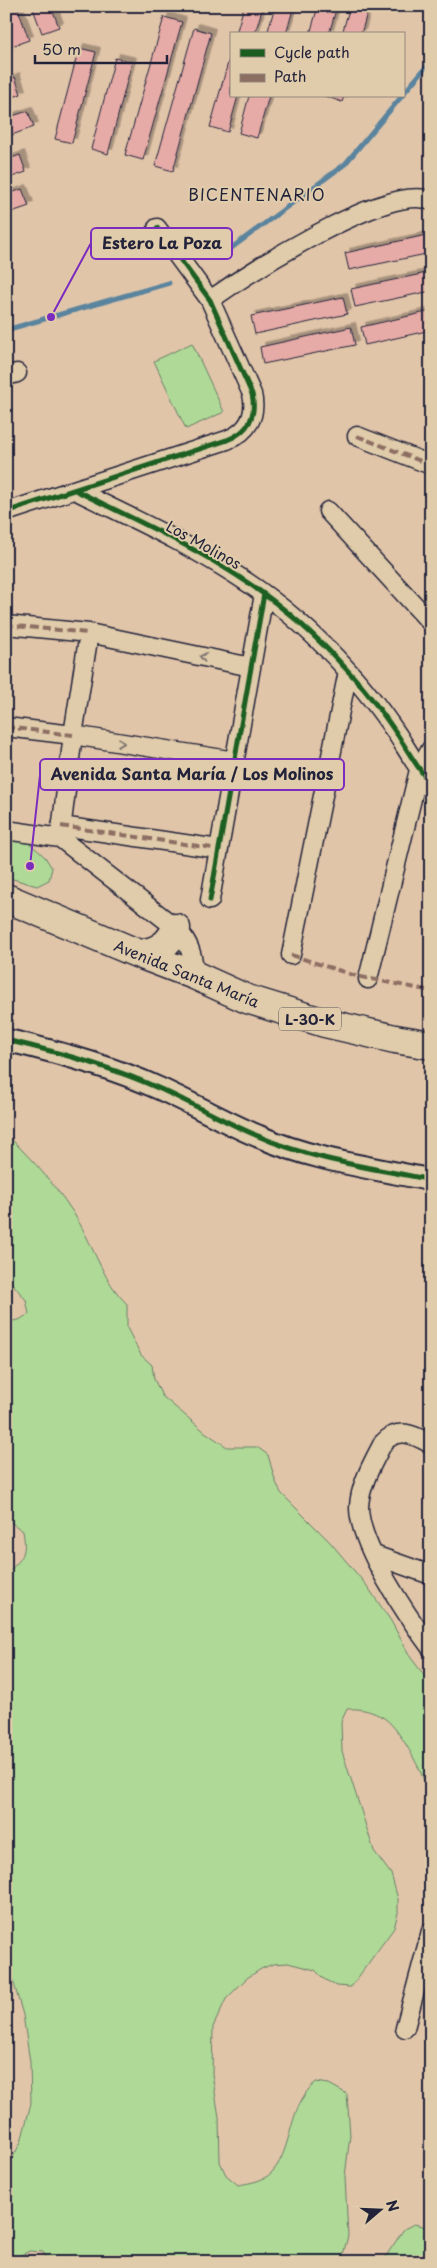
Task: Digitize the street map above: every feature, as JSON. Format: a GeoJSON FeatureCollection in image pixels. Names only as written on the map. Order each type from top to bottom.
{"type":"FeatureCollection","features":[{"type":"Feature","properties":{"kind":"main road","name":"Avenida Santa María"},"geometry":{"type":"LineString","coordinates":[[6,898],[194,975],[247,999],[325,1023],[395,1040],[431,1045]]}},
{"type":"Feature","properties":{"kind":"main road"},"geometry":{"type":"LineString","coordinates":[[139,954],[164,946],[176,928]]}},
{"type":"Feature","properties":{"kind":"street"},"geometry":{"type":"LineString","coordinates":[[210,300],[276,256],[339,223],[404,198],[419,197],[431,201]]}},
{"type":"Feature","properties":{"kind":"street"},"geometry":{"type":"LineString","coordinates":[[6,512],[235,437],[248,426],[254,409],[252,394],[210,300],[157,228]]}},
{"type":"Feature","properties":{"kind":"street"},"geometry":{"type":"LineString","coordinates":[[358,436],[431,465]]}},
{"type":"Feature","properties":{"kind":"street","name":"Los Molinos"},"geometry":{"type":"LineString","coordinates":[[74,490],[207,558],[264,594],[308,630],[348,670],[382,713],[419,770],[431,784]]}},
{"type":"Feature","properties":{"kind":"street"},"geometry":{"type":"LineString","coordinates":[[328,512],[431,623]]}},
{"type":"Feature","properties":{"kind":"street"},"geometry":{"type":"LineString","coordinates":[[210,900],[264,594]]}},
{"type":"Feature","properties":{"kind":"street"},"geometry":{"type":"LineString","coordinates":[[6,625],[89,633],[251,667]]}},
{"type":"Feature","properties":{"kind":"street"},"geometry":{"type":"LineString","coordinates":[[61,832],[73,735],[89,633]]}},
{"type":"Feature","properties":{"kind":"street"},"geometry":{"type":"LineString","coordinates":[[291,955],[348,670]]}},
{"type":"Feature","properties":{"kind":"street"},"geometry":{"type":"LineString","coordinates":[[6,727],[73,735],[234,761]]}},
{"type":"Feature","properties":{"kind":"street"},"geometry":{"type":"LineString","coordinates":[[368,979],[419,770],[431,749]]}},
{"type":"Feature","properties":{"kind":"street"},"geometry":{"type":"LineString","coordinates":[[6,830],[61,832],[219,848]]}},
{"type":"Feature","properties":{"kind":"street"},"geometry":{"type":"LineString","coordinates":[[61,832],[176,928],[185,938],[193,955],[194,975]]}},
{"type":"Feature","properties":{"kind":"street"},"geometry":{"type":"LineString","coordinates":[[6,1040],[82,1060],[142,1082],[258,1137],[331,1160],[431,1180]]}},
{"type":"Feature","properties":{"kind":"street"},"geometry":{"type":"LineString","coordinates":[[431,1444],[413,1434],[401,1433],[388,1438],[383,1443],[364,1487],[359,1508],[363,1529],[374,1555],[412,1623],[431,1648]]}},
{"type":"Feature","properties":{"kind":"street"},"geometry":{"type":"LineString","coordinates":[[374,1555],[431,1575]]}},
{"type":"Feature","properties":{"kind":"street"},"geometry":{"type":"LineString","coordinates":[[405,2028],[431,1931]]}},
{"type":"Feature","properties":{"kind":"green space"},"geometry":{"type":"Polygon","coordinates":[[[192,343],[224,412],[186,429],[154,361],[192,343]]]}},
{"type":"Feature","properties":{"kind":"green space"},"geometry":{"type":"Polygon","coordinates":[[[6,840],[26,840],[45,857],[52,868],[49,880],[37,886],[6,877],[6,840]]]}},
{"type":"Feature","properties":{"kind":"green space"},"geometry":{"type":"Polygon","coordinates":[[[6,1134],[46,1177],[73,1212],[106,1276],[127,1304],[127,1328],[141,1355],[152,1365],[154,1379],[162,1396],[205,1432],[227,1447],[257,1447],[268,1455],[281,1493],[330,1542],[367,1586],[391,1621],[411,1658],[431,1684],[431,1803],[420,1770],[399,1733],[391,1724],[384,1718],[366,1710],[357,1709],[347,1709],[341,1722],[342,1751],[374,1851],[391,1874],[398,1899],[398,1913],[394,1928],[351,1987],[336,1986],[324,1979],[315,1970],[288,1963],[273,1964],[247,1978],[226,1999],[213,2027],[212,2074],[219,2117],[220,2162],[226,2175],[238,2185],[262,2179],[273,2171],[284,2151],[300,2102],[316,2082],[329,2084],[347,2094],[350,2135],[345,2177],[348,2236],[341,2262],[48,2262],[43,2252],[30,2251],[6,2262],[6,2170],[21,2142],[31,2103],[30,2062],[23,2015],[6,1956],[6,1574],[20,1560],[24,1546],[23,1531],[6,1519],[6,1322],[19,1320],[29,1314],[26,1300],[6,1276],[6,1134]]]}},
{"type":"Feature","properties":{"kind":"green space"},"geometry":{"type":"Polygon","coordinates":[[[414,2224],[431,2228],[431,2262],[382,2262],[404,2229],[414,2224]]]}},
{"type":"Feature","properties":{"kind":"building"},"geometry":{"type":"Polygon","coordinates":[[[6,6],[17,6],[29,40],[12,46],[6,31],[6,6]]]}},
{"type":"Feature","properties":{"kind":"building"},"geometry":{"type":"Polygon","coordinates":[[[32,6],[51,6],[59,27],[42,33],[32,6]]]}},
{"type":"Feature","properties":{"kind":"building"},"geometry":{"type":"Polygon","coordinates":[[[244,6],[263,6],[256,32],[237,32],[244,6]]]}},
{"type":"Feature","properties":{"kind":"building"},"geometry":{"type":"Polygon","coordinates":[[[275,6],[294,6],[287,32],[268,32],[275,6]]]}},
{"type":"Feature","properties":{"kind":"building"},"geometry":{"type":"Polygon","coordinates":[[[318,6],[337,6],[330,32],[311,32],[318,6]]]}},
{"type":"Feature","properties":{"kind":"building"},"geometry":{"type":"Polygon","coordinates":[[[350,6],[369,6],[362,32],[343,32],[350,6]]]}},
{"type":"Feature","properties":{"kind":"building"},"geometry":{"type":"Polygon","coordinates":[[[164,17],[182,22],[143,160],[125,155],[164,17]]]}},
{"type":"Feature","properties":{"kind":"building"},"geometry":{"type":"Polygon","coordinates":[[[194,28],[211,33],[173,171],[155,166],[194,28]]]}},
{"type":"Feature","properties":{"kind":"building"},"geometry":{"type":"Polygon","coordinates":[[[79,48],[96,52],[72,143],[55,139],[79,48]]]}},
{"type":"Feature","properties":{"kind":"building"},"geometry":{"type":"Polygon","coordinates":[[[230,56],[230,98],[237,98],[228,132],[210,127],[230,56]]]}},
{"type":"Feature","properties":{"kind":"building"},"geometry":{"type":"Polygon","coordinates":[[[115,58],[132,62],[108,154],[91,149],[115,58]]]}},
{"type":"Feature","properties":{"kind":"building"},"geometry":{"type":"Polygon","coordinates":[[[15,77],[21,94],[6,100],[6,81],[15,77]]]}},
{"type":"Feature","properties":{"kind":"building"},"geometry":{"type":"Polygon","coordinates":[[[248,98],[268,98],[257,138],[239,133],[248,98]]]}},
{"type":"Feature","properties":{"kind":"building"},"geometry":{"type":"Polygon","coordinates":[[[331,98],[343,98],[342,102],[331,98]]]}},
{"type":"Feature","properties":{"kind":"building"},"geometry":{"type":"Polygon","coordinates":[[[28,111],[34,127],[6,137],[6,118],[28,111]]]}},
{"type":"Feature","properties":{"kind":"building"},"geometry":{"type":"Polygon","coordinates":[[[20,155],[26,172],[6,179],[6,160],[20,155]]]}},
{"type":"Feature","properties":{"kind":"building"},"geometry":{"type":"Polygon","coordinates":[[[22,189],[29,206],[6,214],[6,195],[22,189]]]}},
{"type":"Feature","properties":{"kind":"building"},"geometry":{"type":"Polygon","coordinates":[[[431,234],[431,253],[349,270],[345,253],[431,234]]]}},
{"type":"Feature","properties":{"kind":"building"},"geometry":{"type":"Polygon","coordinates":[[[431,272],[431,291],[355,307],[351,289],[431,272]]]}},
{"type":"Feature","properties":{"kind":"building"},"geometry":{"type":"Polygon","coordinates":[[[343,297],[347,314],[255,334],[251,316],[343,297]]]}},
{"type":"Feature","properties":{"kind":"building"},"geometry":{"type":"Polygon","coordinates":[[[431,311],[431,330],[365,345],[361,327],[431,311]]]}},
{"type":"Feature","properties":{"kind":"building"},"geometry":{"type":"Polygon","coordinates":[[[351,327],[355,345],[263,364],[260,347],[351,327]]]}},
{"type":"Feature","properties":{"kind":"waterway"},"geometry":{"type":"LineString","coordinates":[[404,93],[431,61]]}},
{"type":"Feature","properties":{"kind":"waterway"},"geometry":{"type":"LineString","coordinates":[[222,255],[345,164],[400,98]]}},
{"type":"Feature","properties":{"kind":"waterway"},"geometry":{"type":"LineString","coordinates":[[6,330],[169,283]]}},
{"type":"Feature","properties":{"kind":"marked path"},"geometry":{"type":"LineString","coordinates":[[357,436],[431,465]]}},
{"type":"Feature","properties":{"kind":"marked path"},"geometry":{"type":"LineString","coordinates":[[6,625],[89,633]]}},
{"type":"Feature","properties":{"kind":"marked path"},"geometry":{"type":"LineString","coordinates":[[6,727],[73,735]]}},
{"type":"Feature","properties":{"kind":"marked path"},"geometry":{"type":"LineString","coordinates":[[61,826],[219,849]]}},
{"type":"Feature","properties":{"kind":"marked path"},"geometry":{"type":"LineString","coordinates":[[291,955],[356,976],[431,991]]}},
{"type":"Feature","properties":{"kind":"cycle path"},"geometry":{"type":"LineString","coordinates":[[6,512],[227,440],[240,433],[249,422],[253,409],[252,394],[210,300],[157,228]]}},
{"type":"Feature","properties":{"kind":"cycle path"},"geometry":{"type":"LineString","coordinates":[[75,490],[157,530],[217,563],[281,607],[335,657],[374,701],[431,784]]}},
{"type":"Feature","properties":{"kind":"cycle path"},"geometry":{"type":"LineString","coordinates":[[210,900],[264,594]]}},
{"type":"Feature","properties":{"kind":"cycle path"},"geometry":{"type":"LineString","coordinates":[[6,1040],[103,1066],[171,1094],[245,1131],[300,1151],[431,1180]]}},
{"type":"Feature","properties":{"kind":"place","name":"Estero La Poza"},"geometry":{"type":"Point","coordinates":[51,317]}},
{"type":"Feature","properties":{"kind":"place","name":"Avenida Santa María / Los Molinos"},"geometry":{"type":"Point","coordinates":[30,866]}},
{"type":"Feature","properties":{"kind":"district","name":"BICENTENARIO"},"geometry":{"type":"Point","coordinates":[257,194]}}]}
